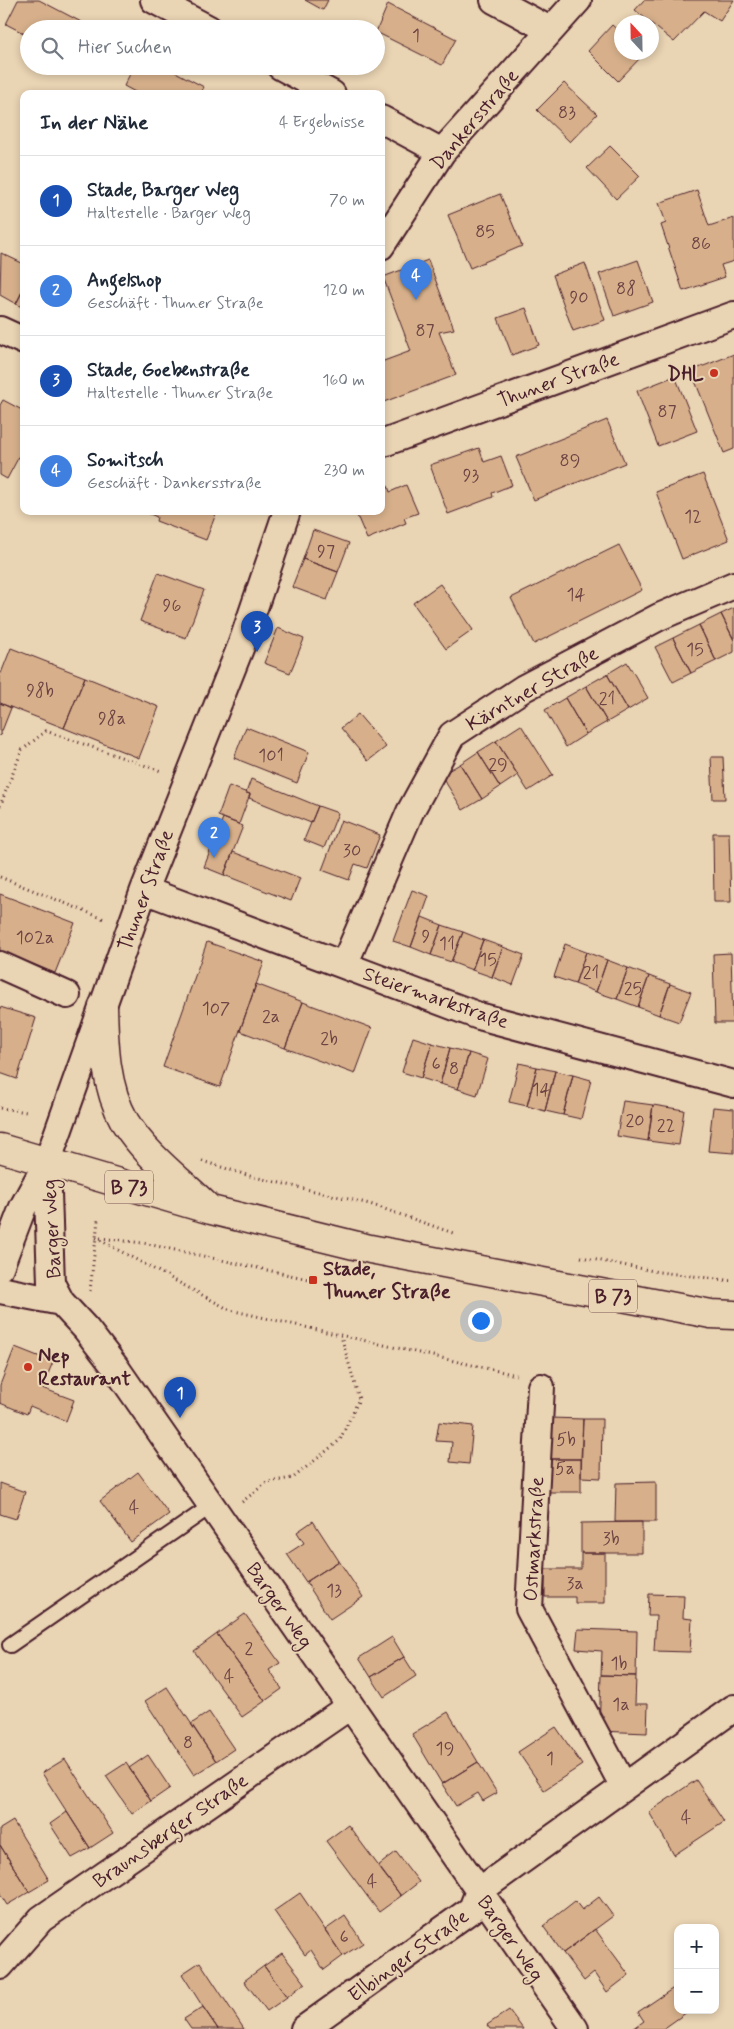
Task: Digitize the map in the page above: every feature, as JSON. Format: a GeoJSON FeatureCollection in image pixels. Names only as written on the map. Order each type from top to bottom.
{"type":"FeatureCollection","features":[{"type":"Feature","properties":{"kind":"main road"},"geometry":{"type":"LineString","coordinates":[[103,1006],[108,1072],[115,1099],[125,1122],[148,1150],[211,1210]]}},
{"type":"Feature","properties":{"kind":"main road","name":"B 73"},"geometry":{"type":"LineString","coordinates":[[0,1148],[211,1210],[370,1249],[493,1274],[711,1314],[734,1315]]}},
{"type":"Feature","properties":{"kind":"street"},"geometry":{"type":"LineString","coordinates":[[154,0],[192,20]]}},
{"type":"Feature","properties":{"kind":"street"},"geometry":{"type":"LineString","coordinates":[[494,0],[550,30]]}},
{"type":"Feature","properties":{"kind":"street","name":"Dankersstraße"},"geometry":{"type":"LineString","coordinates":[[385,240],[442,152],[578,0]]}},
{"type":"Feature","properties":{"kind":"street"},"geometry":{"type":"LineString","coordinates":[[297,75],[325,90]]}},
{"type":"Feature","properties":{"kind":"street"},"geometry":{"type":"LineString","coordinates":[[385,122],[442,152]]}},
{"type":"Feature","properties":{"kind":"street","name":"Thuner Straße"},"geometry":{"type":"LineString","coordinates":[[385,443],[734,315]]}},
{"type":"Feature","properties":{"kind":"street"},"geometry":{"type":"LineString","coordinates":[[0,330],[20,339]]}},
{"type":"Feature","properties":{"kind":"street","name":"Thuner Straße"},"geometry":{"type":"LineString","coordinates":[[0,1267],[23,1207],[47,1163],[144,890],[241,646],[286,515]]}},
{"type":"Feature","properties":{"kind":"street","name":"Kärntner Straße"},"geometry":{"type":"LineString","coordinates":[[344,965],[410,812],[452,735],[533,684],[659,617],[734,585]]}},
{"type":"Feature","properties":{"kind":"street","name":"Steiermarkstraße"},"geometry":{"type":"LineString","coordinates":[[144,890],[479,1016],[734,1084]]}},
{"type":"Feature","properties":{"kind":"street"},"geometry":{"type":"LineString","coordinates":[[0,965],[67,995]]}},
{"type":"Feature","properties":{"kind":"street","name":"Barger Weg"},"geometry":{"type":"LineString","coordinates":[[47,1163],[50,1224],[49,1276],[60,1302],[86,1329],[116,1368],[575,2029]]}},
{"type":"Feature","properties":{"kind":"street"},"geometry":{"type":"LineString","coordinates":[[0,1290],[60,1302]]}},
{"type":"Feature","properties":{"kind":"street","name":"Ostmarkstraße"},"geometry":{"type":"LineString","coordinates":[[541,1387],[529,1609],[624,1787]]}},
{"type":"Feature","properties":{"kind":"street","name":"Braunsberger Straße"},"geometry":{"type":"LineString","coordinates":[[0,1966],[41,1918],[350,1706]]}},
{"type":"Feature","properties":{"kind":"street"},"geometry":{"type":"LineString","coordinates":[[479,1891],[734,1708]]}},
{"type":"Feature","properties":{"kind":"street","name":"Elbinger Straße"},"geometry":{"type":"LineString","coordinates":[[304,2029],[472,1909],[479,1891]]}},
{"type":"Feature","properties":{"kind":"lane"},"geometry":{"type":"LineString","coordinates":[[10,1645],[216,1513]]}},
{"type":"Feature","properties":{"kind":"path"},"geometry":{"type":"LineString","coordinates":[[0,806],[22,750],[46,731],[188,781]]}},
{"type":"Feature","properties":{"kind":"path"},"geometry":{"type":"LineString","coordinates":[[0,877],[130,930]]}},
{"type":"Feature","properties":{"kind":"path"},"geometry":{"type":"LineString","coordinates":[[0,1108],[27,1112]]}},
{"type":"Feature","properties":{"kind":"path"},"geometry":{"type":"LineString","coordinates":[[198,1160],[250,1176],[370,1204],[458,1235]]}},
{"type":"Feature","properties":{"kind":"path"},"geometry":{"type":"LineString","coordinates":[[86,1329],[98,1220]]}},
{"type":"Feature","properties":{"kind":"path"},"geometry":{"type":"LineString","coordinates":[[96,1238],[143,1243],[312,1280]]}},
{"type":"Feature","properties":{"kind":"path"},"geometry":{"type":"LineString","coordinates":[[96,1238],[230,1310],[516,1375],[541,1387]]}},
{"type":"Feature","properties":{"kind":"path"},"geometry":{"type":"LineString","coordinates":[[573,1256],[659,1272],[734,1281]]}},
{"type":"Feature","properties":{"kind":"path"},"geometry":{"type":"LineString","coordinates":[[216,1513],[267,1482],[293,1478],[340,1440],[359,1399],[341,1336]]}},
{"type":"Feature","properties":{"kind":"building"},"geometry":{"type":"Polygon","coordinates":[[[18,0],[39,0],[77,20],[20,20],[20,31],[6,24],[18,0]]]}},
{"type":"Feature","properties":{"kind":"building"},"geometry":{"type":"Polygon","coordinates":[[[305,0],[328,0],[323,10],[305,0]]]}},
{"type":"Feature","properties":{"kind":"building"},"geometry":{"type":"Polygon","coordinates":[[[644,0],[734,0],[720,21],[704,11],[674,42],[659,30],[659,15],[641,15],[635,10],[644,0]]]}},
{"type":"Feature","properties":{"kind":"building"},"geometry":{"type":"Polygon","coordinates":[[[388,4],[456,39],[442,65],[385,36],[385,20],[381,20],[388,4]]]}},
{"type":"Feature","properties":{"kind":"building"},"geometry":{"type":"Polygon","coordinates":[[[612,25],[614,27],[614,60],[638,60],[618,81],[588,51],[612,25]]]}},
{"type":"Feature","properties":{"kind":"building"},"geometry":{"type":"Polygon","coordinates":[[[130,75],[181,75],[204,87],[202,90],[132,90],[124,86],[130,75]]]}},
{"type":"Feature","properties":{"kind":"building"},"geometry":{"type":"Polygon","coordinates":[[[564,83],[597,114],[570,142],[537,110],[564,83]]]}},
{"type":"Feature","properties":{"kind":"building"},"geometry":{"type":"Polygon","coordinates":[[[610,146],[640,176],[616,199],[587,168],[610,146]]]}},
{"type":"Feature","properties":{"kind":"building"},"geometry":{"type":"Polygon","coordinates":[[[697,190],[709,226],[734,218],[734,261],[721,265],[725,277],[683,291],[661,225],[666,223],[659,203],[697,190]]]}},
{"type":"Feature","properties":{"kind":"building"},"geometry":{"type":"Polygon","coordinates":[[[500,194],[522,246],[470,268],[448,215],[500,194]]]}},
{"type":"Feature","properties":{"kind":"building"},"geometry":{"type":"Polygon","coordinates":[[[1,253],[20,262],[20,296],[16,304],[0,295],[1,253]]]}},
{"type":"Feature","properties":{"kind":"building"},"geometry":{"type":"Polygon","coordinates":[[[428,260],[454,329],[439,332],[456,375],[385,402],[385,361],[411,351],[385,282],[385,276],[428,260]]]}},
{"type":"Feature","properties":{"kind":"building"},"geometry":{"type":"Polygon","coordinates":[[[638,260],[653,302],[614,316],[599,274],[638,260]]]}},
{"type":"Feature","properties":{"kind":"building"},"geometry":{"type":"Polygon","coordinates":[[[585,263],[605,320],[573,331],[553,275],[585,263]]]}},
{"type":"Feature","properties":{"kind":"building"},"geometry":{"type":"Polygon","coordinates":[[[20,296],[20,306],[16,304],[20,296]]]}},
{"type":"Feature","properties":{"kind":"building"},"geometry":{"type":"Polygon","coordinates":[[[526,308],[539,345],[512,355],[498,318],[526,308]]]}},
{"type":"Feature","properties":{"kind":"building"},"geometry":{"type":"Polygon","coordinates":[[[734,354],[734,449],[724,453],[691,371],[734,354]]]}},
{"type":"Feature","properties":{"kind":"building"},"geometry":{"type":"Polygon","coordinates":[[[675,376],[697,431],[658,446],[637,391],[675,376]]]}},
{"type":"Feature","properties":{"kind":"building"},"geometry":{"type":"Polygon","coordinates":[[[3,400],[20,409],[20,455],[7,479],[0,475],[0,405],[3,400]]]}},
{"type":"Feature","properties":{"kind":"building"},"geometry":{"type":"Polygon","coordinates":[[[607,420],[625,463],[534,500],[516,457],[607,420]]]}},
{"type":"Feature","properties":{"kind":"building"},"geometry":{"type":"Polygon","coordinates":[[[479,448],[484,462],[501,456],[512,485],[492,493],[493,497],[448,514],[430,465],[479,448]]]}},
{"type":"Feature","properties":{"kind":"building"},"geometry":{"type":"Polygon","coordinates":[[[703,474],[729,540],[682,559],[656,492],[703,474]]]}},
{"type":"Feature","properties":{"kind":"building"},"geometry":{"type":"Polygon","coordinates":[[[406,485],[418,513],[404,518],[406,523],[367,539],[357,515],[385,515],[385,487],[388,486],[390,492],[406,485]]]}},
{"type":"Feature","properties":{"kind":"building"},"geometry":{"type":"Polygon","coordinates":[[[152,515],[215,515],[206,540],[156,521],[157,517],[152,515]]]}},
{"type":"Feature","properties":{"kind":"building"},"geometry":{"type":"Polygon","coordinates":[[[313,530],[349,543],[338,572],[303,559],[313,530]]]}},
{"type":"Feature","properties":{"kind":"building"},"geometry":{"type":"Polygon","coordinates":[[[619,545],[642,590],[534,644],[511,598],[619,545]]]}},
{"type":"Feature","properties":{"kind":"building"},"geometry":{"type":"Polygon","coordinates":[[[303,559],[338,572],[327,600],[292,587],[303,559]]]}},
{"type":"Feature","properties":{"kind":"building"},"geometry":{"type":"Polygon","coordinates":[[[158,573],[204,590],[186,638],[140,621],[158,573]]]}},
{"type":"Feature","properties":{"kind":"building"},"geometry":{"type":"Polygon","coordinates":[[[440,584],[473,630],[446,649],[413,603],[440,584]]]}},
{"type":"Feature","properties":{"kind":"building"},"geometry":{"type":"Polygon","coordinates":[[[734,608],[734,640],[721,614],[734,608]]]}},
{"type":"Feature","properties":{"kind":"building"},"geometry":{"type":"Polygon","coordinates":[[[721,614],[734,640],[734,652],[716,661],[699,625],[721,614]]]}},
{"type":"Feature","properties":{"kind":"building"},"geometry":{"type":"Polygon","coordinates":[[[699,625],[716,661],[691,673],[673,638],[699,625]]]}},
{"type":"Feature","properties":{"kind":"building"},"geometry":{"type":"Polygon","coordinates":[[[278,628],[304,639],[290,673],[264,663],[278,628]]]}},
{"type":"Feature","properties":{"kind":"building"},"geometry":{"type":"Polygon","coordinates":[[[673,638],[691,673],[673,682],[655,647],[673,638]]]}},
{"type":"Feature","properties":{"kind":"building"},"geometry":{"type":"Polygon","coordinates":[[[11,648],[85,677],[64,728],[0,703],[0,676],[11,648]]]}},
{"type":"Feature","properties":{"kind":"building"},"geometry":{"type":"Polygon","coordinates":[[[627,662],[648,698],[628,710],[607,674],[627,662]]]}},
{"type":"Feature","properties":{"kind":"building"},"geometry":{"type":"Polygon","coordinates":[[[607,674],[628,710],[607,722],[586,686],[607,674]]]}},
{"type":"Feature","properties":{"kind":"building"},"geometry":{"type":"Polygon","coordinates":[[[85,677],[159,707],[139,758],[64,728],[85,677]]]}},
{"type":"Feature","properties":{"kind":"building"},"geometry":{"type":"Polygon","coordinates":[[[586,686],[607,722],[586,734],[565,698],[586,686]]]}},
{"type":"Feature","properties":{"kind":"building"},"geometry":{"type":"Polygon","coordinates":[[[565,698],[586,734],[566,747],[545,710],[565,698]]]}},
{"type":"Feature","properties":{"kind":"building"},"geometry":{"type":"Polygon","coordinates":[[[0,703],[11,708],[0,736],[0,703]]]}},
{"type":"Feature","properties":{"kind":"building"},"geometry":{"type":"Polygon","coordinates":[[[358,714],[386,747],[368,761],[341,728],[358,714]]]}},
{"type":"Feature","properties":{"kind":"building"},"geometry":{"type":"Polygon","coordinates":[[[521,725],[553,775],[528,791],[496,741],[521,725]]]}},
{"type":"Feature","properties":{"kind":"building"},"geometry":{"type":"Polygon","coordinates":[[[246,727],[309,752],[297,783],[234,758],[246,727]]]}},
{"type":"Feature","properties":{"kind":"building"},"geometry":{"type":"Polygon","coordinates":[[[496,741],[518,775],[500,787],[478,752],[496,741]]]}},
{"type":"Feature","properties":{"kind":"building"},"geometry":{"type":"Polygon","coordinates":[[[478,752],[500,787],[482,799],[460,764],[478,752]]]}},
{"type":"Feature","properties":{"kind":"building"},"geometry":{"type":"Polygon","coordinates":[[[711,757],[723,757],[725,799],[713,799],[711,757]]]}},
{"type":"Feature","properties":{"kind":"building"},"geometry":{"type":"Polygon","coordinates":[[[460,764],[482,799],[463,810],[441,775],[460,764]]]}},
{"type":"Feature","properties":{"kind":"building"},"geometry":{"type":"Polygon","coordinates":[[[251,779],[318,806],[311,823],[249,798],[250,794],[246,793],[251,779]]]}},
{"type":"Feature","properties":{"kind":"building"},"geometry":{"type":"Polygon","coordinates":[[[229,786],[250,794],[239,824],[218,816],[229,786]]]}},
{"type":"Feature","properties":{"kind":"building"},"geometry":{"type":"Polygon","coordinates":[[[318,806],[338,813],[324,848],[304,840],[318,806]]]}},
{"type":"Feature","properties":{"kind":"building"},"geometry":{"type":"Polygon","coordinates":[[[223,818],[243,826],[224,875],[204,867],[223,818]]]}},
{"type":"Feature","properties":{"kind":"building"},"geometry":{"type":"Polygon","coordinates":[[[341,820],[380,835],[367,868],[355,864],[349,880],[322,870],[341,820]]]}},
{"type":"Feature","properties":{"kind":"building"},"geometry":{"type":"Polygon","coordinates":[[[713,833],[729,833],[731,902],[714,902],[713,833]]]}},
{"type":"Feature","properties":{"kind":"building"},"geometry":{"type":"Polygon","coordinates":[[[233,852],[300,878],[291,901],[224,875],[233,852]]]}},
{"type":"Feature","properties":{"kind":"building"},"geometry":{"type":"Polygon","coordinates":[[[412,890],[429,896],[411,947],[393,941],[412,890]]]}},
{"type":"Feature","properties":{"kind":"building"},"geometry":{"type":"Polygon","coordinates":[[[0,894],[75,923],[55,973],[0,951],[0,894]]]}},
{"type":"Feature","properties":{"kind":"building"},"geometry":{"type":"Polygon","coordinates":[[[422,917],[442,925],[431,955],[411,947],[422,917]]]}},
{"type":"Feature","properties":{"kind":"building"},"geometry":{"type":"Polygon","coordinates":[[[442,925],[463,932],[451,962],[431,955],[442,925]]]}},
{"type":"Feature","properties":{"kind":"building"},"geometry":{"type":"Polygon","coordinates":[[[463,932],[483,940],[472,970],[451,962],[463,932]]]}},
{"type":"Feature","properties":{"kind":"building"},"geometry":{"type":"Polygon","coordinates":[[[483,940],[503,947],[492,977],[472,970],[483,940]]]}},
{"type":"Feature","properties":{"kind":"building"},"geometry":{"type":"Polygon","coordinates":[[[207,942],[264,962],[220,1087],[163,1067],[207,942]]]}},
{"type":"Feature","properties":{"kind":"building"},"geometry":{"type":"Polygon","coordinates":[[[565,944],[586,952],[575,984],[554,977],[565,944]]]}},
{"type":"Feature","properties":{"kind":"building"},"geometry":{"type":"Polygon","coordinates":[[[503,947],[524,955],[513,985],[492,977],[503,947]]]}},
{"type":"Feature","properties":{"kind":"building"},"geometry":{"type":"Polygon","coordinates":[[[586,952],[607,960],[596,992],[575,984],[586,952]]]}},
{"type":"Feature","properties":{"kind":"building"},"geometry":{"type":"Polygon","coordinates":[[[731,953],[733,1023],[715,1023],[713,954],[731,953]]]}},
{"type":"Feature","properties":{"kind":"building"},"geometry":{"type":"Polygon","coordinates":[[[607,960],[628,968],[617,999],[596,992],[607,960]]]}},
{"type":"Feature","properties":{"kind":"building"},"geometry":{"type":"Polygon","coordinates":[[[628,968],[649,976],[638,1007],[617,999],[628,968]]]}},
{"type":"Feature","properties":{"kind":"building"},"geometry":{"type":"Polygon","coordinates":[[[649,976],[670,984],[659,1015],[638,1007],[649,976]]]}},
{"type":"Feature","properties":{"kind":"building"},"geometry":{"type":"Polygon","coordinates":[[[256,984],[303,1002],[285,1048],[240,1031],[256,984]]]}},
{"type":"Feature","properties":{"kind":"building"},"geometry":{"type":"Polygon","coordinates":[[[670,984],[691,992],[679,1022],[659,1015],[670,984]]]}},
{"type":"Feature","properties":{"kind":"building"},"geometry":{"type":"Polygon","coordinates":[[[303,1002],[372,1028],[355,1074],[285,1048],[303,1002]]]}},
{"type":"Feature","properties":{"kind":"building"},"geometry":{"type":"Polygon","coordinates":[[[0,1007],[36,1018],[17,1079],[0,1073],[0,1007]]]}},
{"type":"Feature","properties":{"kind":"building"},"geometry":{"type":"Polygon","coordinates":[[[413,1037],[432,1043],[421,1078],[402,1072],[413,1037]]]}},
{"type":"Feature","properties":{"kind":"building"},"geometry":{"type":"Polygon","coordinates":[[[432,1043],[450,1048],[440,1084],[421,1078],[432,1043]]]}},
{"type":"Feature","properties":{"kind":"building"},"geometry":{"type":"Polygon","coordinates":[[[450,1048],[469,1053],[458,1089],[440,1084],[450,1048]]]}},
{"type":"Feature","properties":{"kind":"building"},"geometry":{"type":"Polygon","coordinates":[[[469,1053],[488,1059],[477,1095],[458,1089],[469,1053]]]}},
{"type":"Feature","properties":{"kind":"building"},"geometry":{"type":"Polygon","coordinates":[[[519,1063],[537,1067],[527,1106],[509,1102],[519,1063]]]}},
{"type":"Feature","properties":{"kind":"building"},"geometry":{"type":"Polygon","coordinates":[[[537,1067],[555,1071],[545,1111],[527,1106],[537,1067]]]}},
{"type":"Feature","properties":{"kind":"building"},"geometry":{"type":"Polygon","coordinates":[[[555,1071],[573,1075],[563,1115],[545,1111],[555,1071]]]}},
{"type":"Feature","properties":{"kind":"building"},"geometry":{"type":"Polygon","coordinates":[[[573,1075],[591,1080],[581,1119],[563,1115],[573,1075]]]}},
{"type":"Feature","properties":{"kind":"building"},"geometry":{"type":"Polygon","coordinates":[[[623,1101],[653,1105],[648,1141],[617,1136],[623,1101]]]}},
{"type":"Feature","properties":{"kind":"building"},"geometry":{"type":"Polygon","coordinates":[[[653,1105],[684,1110],[679,1145],[648,1141],[653,1105]]]}},
{"type":"Feature","properties":{"kind":"building"},"geometry":{"type":"Polygon","coordinates":[[[713,1107],[734,1109],[734,1153],[708,1151],[713,1107]]]}},
{"type":"Feature","properties":{"kind":"building"},"geometry":{"type":"Polygon","coordinates":[[[15,1347],[53,1362],[42,1388],[74,1400],[66,1421],[30,1406],[27,1414],[0,1403],[0,1385],[15,1347]]]}},
{"type":"Feature","properties":{"kind":"building"},"geometry":{"type":"Polygon","coordinates":[[[550,1418],[583,1419],[581,1459],[549,1459],[550,1418]]]}},
{"type":"Feature","properties":{"kind":"building"},"geometry":{"type":"Polygon","coordinates":[[[583,1419],[602,1419],[601,1478],[581,1477],[583,1419]]]}},
{"type":"Feature","properties":{"kind":"building"},"geometry":{"type":"Polygon","coordinates":[[[439,1422],[473,1426],[469,1464],[450,1462],[452,1442],[436,1441],[439,1422]]]}},
{"type":"Feature","properties":{"kind":"building"},"geometry":{"type":"Polygon","coordinates":[[[549,1459],[581,1459],[581,1492],[548,1492],[549,1459]]]}},
{"type":"Feature","properties":{"kind":"building"},"geometry":{"type":"Polygon","coordinates":[[[138,1472],[169,1514],[131,1542],[100,1501],[138,1472]]]}},
{"type":"Feature","properties":{"kind":"building"},"geometry":{"type":"Polygon","coordinates":[[[656,1482],[656,1522],[615,1522],[616,1483],[656,1482]]]}},
{"type":"Feature","properties":{"kind":"building"},"geometry":{"type":"Polygon","coordinates":[[[0,1483],[25,1492],[16,1519],[0,1514],[0,1483]]]}},
{"type":"Feature","properties":{"kind":"building"},"geometry":{"type":"Polygon","coordinates":[[[313,1521],[339,1561],[306,1582],[287,1554],[304,1543],[297,1532],[313,1521]]]}},
{"type":"Feature","properties":{"kind":"building"},"geometry":{"type":"Polygon","coordinates":[[[642,1522],[642,1553],[581,1553],[581,1523],[642,1522]]]}},
{"type":"Feature","properties":{"kind":"building"},"geometry":{"type":"Polygon","coordinates":[[[581,1553],[605,1553],[605,1603],[575,1603],[575,1597],[545,1597],[545,1569],[581,1569],[581,1553]]]}},
{"type":"Feature","properties":{"kind":"building"},"geometry":{"type":"Polygon","coordinates":[[[339,1561],[363,1597],[330,1619],[306,1582],[339,1561]]]}},
{"type":"Feature","properties":{"kind":"building"},"geometry":{"type":"Polygon","coordinates":[[[649,1594],[684,1595],[683,1618],[692,1619],[690,1652],[654,1651],[656,1616],[648,1616],[649,1594]]]}},
{"type":"Feature","properties":{"kind":"building"},"geometry":{"type":"Polygon","coordinates":[[[245,1614],[280,1663],[269,1670],[282,1689],[265,1701],[217,1634],[245,1614]]]}},
{"type":"Feature","properties":{"kind":"building"},"geometry":{"type":"Polygon","coordinates":[[[578,1629],[637,1631],[636,1676],[601,1675],[602,1651],[576,1649],[578,1629]]]}},
{"type":"Feature","properties":{"kind":"building"},"geometry":{"type":"Polygon","coordinates":[[[217,1634],[265,1701],[242,1717],[194,1651],[217,1634]]]}},
{"type":"Feature","properties":{"kind":"building"},"geometry":{"type":"Polygon","coordinates":[[[392,1637],[404,1657],[371,1677],[359,1658],[392,1637]]]}},
{"type":"Feature","properties":{"kind":"building"},"geometry":{"type":"Polygon","coordinates":[[[404,1657],[416,1676],[384,1697],[371,1677],[404,1657]]]}},
{"type":"Feature","properties":{"kind":"building"},"geometry":{"type":"Polygon","coordinates":[[[601,1675],[636,1676],[635,1704],[648,1704],[647,1733],[599,1731],[601,1675]]]}},
{"type":"Feature","properties":{"kind":"building"},"geometry":{"type":"Polygon","coordinates":[[[167,1687],[216,1761],[194,1775],[145,1701],[167,1687]]]}},
{"type":"Feature","properties":{"kind":"building"},"geometry":{"type":"Polygon","coordinates":[[[209,1712],[234,1749],[216,1761],[191,1724],[209,1712]]]}},
{"type":"Feature","properties":{"kind":"building"},"geometry":{"type":"Polygon","coordinates":[[[448,1712],[478,1762],[442,1784],[412,1734],[448,1712]]]}},
{"type":"Feature","properties":{"kind":"building"},"geometry":{"type":"Polygon","coordinates":[[[556,1727],[582,1765],[544,1790],[518,1752],[556,1727]]]}},
{"type":"Feature","properties":{"kind":"building"},"geometry":{"type":"Polygon","coordinates":[[[148,1755],[170,1788],[151,1801],[129,1768],[148,1755]]]}},
{"type":"Feature","properties":{"kind":"building"},"geometry":{"type":"Polygon","coordinates":[[[65,1759],[113,1833],[90,1848],[42,1773],[65,1759]]]}},
{"type":"Feature","properties":{"kind":"building"},"geometry":{"type":"Polygon","coordinates":[[[478,1762],[497,1793],[483,1801],[478,1793],[456,1806],[442,1784],[478,1762]]]}},
{"type":"Feature","properties":{"kind":"building"},"geometry":{"type":"Polygon","coordinates":[[[126,1763],[151,1801],[132,1814],[106,1776],[126,1763]]]}},
{"type":"Feature","properties":{"kind":"building"},"geometry":{"type":"Polygon","coordinates":[[[696,1780],[724,1822],[674,1855],[649,1812],[696,1780]]]}},
{"type":"Feature","properties":{"kind":"building"},"geometry":{"type":"Polygon","coordinates":[[[67,1812],[90,1848],[72,1858],[50,1824],[67,1812]]]}},
{"type":"Feature","properties":{"kind":"building"},"geometry":{"type":"Polygon","coordinates":[[[13,1821],[49,1880],[29,1892],[0,1845],[0,1829],[13,1821]]]}},
{"type":"Feature","properties":{"kind":"building"},"geometry":{"type":"Polygon","coordinates":[[[348,1825],[401,1896],[379,1912],[326,1841],[348,1825]]]}},
{"type":"Feature","properties":{"kind":"building"},"geometry":{"type":"Polygon","coordinates":[[[0,1845],[29,1892],[7,1905],[0,1894],[0,1845]]]}},
{"type":"Feature","properties":{"kind":"building"},"geometry":{"type":"Polygon","coordinates":[[[396,1852],[419,1882],[401,1896],[378,1866],[396,1852]]]}},
{"type":"Feature","properties":{"kind":"building"},"geometry":{"type":"Polygon","coordinates":[[[300,1893],[343,1956],[324,1970],[311,1950],[305,1955],[274,1911],[300,1893]]]}},
{"type":"Feature","properties":{"kind":"building"},"geometry":{"type":"Polygon","coordinates":[[[599,1897],[613,1916],[563,1953],[543,1926],[575,1901],[582,1910],[599,1897]]]}},
{"type":"Feature","properties":{"kind":"building"},"geometry":{"type":"Polygon","coordinates":[[[345,1916],[363,1943],[343,1956],[325,1930],[345,1916]]]}},
{"type":"Feature","properties":{"kind":"building"},"geometry":{"type":"Polygon","coordinates":[[[595,1929],[629,1975],[607,1992],[594,1973],[584,1981],[563,1953],[595,1929]]]}},
{"type":"Feature","properties":{"kind":"building"},"geometry":{"type":"Polygon","coordinates":[[[282,1953],[305,1983],[287,1997],[264,1966],[282,1953]]]}},
{"type":"Feature","properties":{"kind":"building"},"geometry":{"type":"Polygon","coordinates":[[[200,1962],[244,2029],[218,2029],[203,2007],[182,1974],[200,1962]]]}},
{"type":"Feature","properties":{"kind":"building"},"geometry":{"type":"Polygon","coordinates":[[[264,1966],[287,1997],[267,2011],[244,1981],[264,1966]]]}},
{"type":"Feature","properties":{"kind":"building"},"geometry":{"type":"Polygon","coordinates":[[[674,1988],[674,2014],[684,2014],[663,2029],[633,2029],[644,2021],[638,2012],[674,1988]]]}},
{"type":"Feature","properties":{"kind":"building"},"geometry":{"type":"Polygon","coordinates":[[[203,2007],[218,2029],[191,2029],[184,2019],[203,2007]]]}},
{"type":"Feature","properties":{"kind":"building"},"geometry":{"type":"Polygon","coordinates":[[[509,2010],[523,2029],[490,2029],[487,2025],[509,2010]]]}},
{"type":"Feature","properties":{"kind":"place","name":"Somitsch"},"geometry":{"type":"Point","coordinates":[416,300]}},
{"type":"Feature","properties":{"kind":"place","name":"DHL"},"geometry":{"type":"Point","coordinates":[714,373]}},
{"type":"Feature","properties":{"kind":"place","name":"Stade, Goebenstraße"},"geometry":{"type":"Point","coordinates":[257,652]}},
{"type":"Feature","properties":{"kind":"place","name":"Angelshop"},"geometry":{"type":"Point","coordinates":[214,858]}},
{"type":"Feature","properties":{"kind":"place","name":"Stade, Thuner Straße"},"geometry":{"type":"Point","coordinates":[313,1280]}},
{"type":"Feature","properties":{"kind":"place","name":"Nep Restaurant"},"geometry":{"type":"Point","coordinates":[28,1367]}},
{"type":"Feature","properties":{"kind":"place","name":"Stade, Barger Weg"},"geometry":{"type":"Point","coordinates":[180,1418]}}]}
